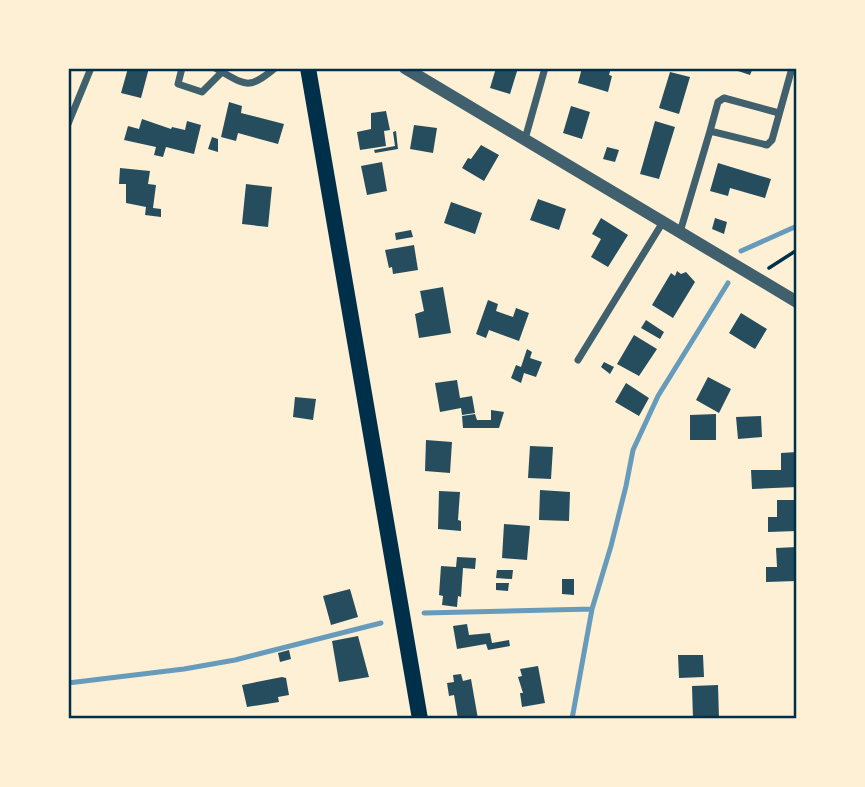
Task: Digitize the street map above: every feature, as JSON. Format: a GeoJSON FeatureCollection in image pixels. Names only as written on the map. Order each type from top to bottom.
{"type":"FeatureCollection","features":[{"type":"Feature","properties":{"kind":"main road"},"geometry":{"type":"LineString","coordinates":[[307,68],[419,719]]}},
{"type":"Feature","properties":{"kind":"street"},"geometry":{"type":"LineString","coordinates":[[68,124],[91,68]]}},
{"type":"Feature","properties":{"kind":"street"},"geometry":{"type":"LineString","coordinates":[[182,68],[178,84],[202,92],[219,70],[245,83],[254,84],[275,68]]}},
{"type":"Feature","properties":{"kind":"street"},"geometry":{"type":"LineString","coordinates":[[405,68],[797,302]]}},
{"type":"Feature","properties":{"kind":"street"},"geometry":{"type":"LineString","coordinates":[[525,140],[545,68]]}},
{"type":"Feature","properties":{"kind":"street"},"geometry":{"type":"LineString","coordinates":[[710,131],[767,145],[772,139],[792,68]]}},
{"type":"Feature","properties":{"kind":"street"},"geometry":{"type":"LineString","coordinates":[[680,232],[718,103],[724,98],[779,113]]}},
{"type":"Feature","properties":{"kind":"street"},"geometry":{"type":"LineString","coordinates":[[578,360],[663,222]]}},
{"type":"Feature","properties":{"kind":"path"},"geometry":{"type":"LineString","coordinates":[[761,281],[769,269],[797,250]]}},
{"type":"Feature","properties":{"kind":"building"},"geometry":{"type":"Polygon","coordinates":[[[128,68],[149,68],[141,98],[121,93],[128,68]]]}},
{"type":"Feature","properties":{"kind":"building"},"geometry":{"type":"Polygon","coordinates":[[[496,68],[518,68],[510,94],[490,88],[496,68]]]}},
{"type":"Feature","properties":{"kind":"building"},"geometry":{"type":"Polygon","coordinates":[[[582,68],[611,68],[608,92],[578,83],[582,68]]]}},
{"type":"Feature","properties":{"kind":"building"},"geometry":{"type":"Polygon","coordinates":[[[729,68],[753,68],[750,75],[729,68]]]}},
{"type":"Feature","properties":{"kind":"building"},"geometry":{"type":"Polygon","coordinates":[[[670,72],[690,77],[679,114],[659,108],[670,72]]]}},
{"type":"Feature","properties":{"kind":"building"},"geometry":{"type":"Polygon","coordinates":[[[229,102],[242,106],[241,113],[284,124],[278,144],[238,133],[236,141],[221,137],[229,102]]]}},
{"type":"Feature","properties":{"kind":"building"},"geometry":{"type":"Polygon","coordinates":[[[571,106],[590,112],[582,139],[563,133],[571,106]]]}},
{"type":"Feature","properties":{"kind":"building"},"geometry":{"type":"Polygon","coordinates":[[[386,111],[390,130],[384,131],[386,146],[360,150],[357,132],[371,129],[371,113],[386,111]]]}},
{"type":"Feature","properties":{"kind":"building"},"geometry":{"type":"Polygon","coordinates":[[[142,119],[171,129],[185,130],[187,121],[201,125],[194,154],[166,147],[163,157],[154,155],[156,147],[124,140],[128,126],[139,129],[142,119]]]}},
{"type":"Feature","properties":{"kind":"building"},"geometry":{"type":"Polygon","coordinates":[[[655,121],[675,127],[659,179],[640,174],[655,121]]]}},
{"type":"Feature","properties":{"kind":"building"},"geometry":{"type":"Polygon","coordinates":[[[414,125],[437,128],[433,153],[410,149],[414,125]]]}},
{"type":"Feature","properties":{"kind":"building"},"geometry":{"type":"Polygon","coordinates":[[[396,131],[398,149],[375,153],[374,150],[395,146],[393,132],[396,131]]]}},
{"type":"Feature","properties":{"kind":"building"},"geometry":{"type":"Polygon","coordinates":[[[212,137],[218,139],[218,152],[208,149],[212,137]]]}},
{"type":"Feature","properties":{"kind":"building"},"geometry":{"type":"Polygon","coordinates":[[[481,145],[499,155],[484,181],[462,168],[481,145]]]}},
{"type":"Feature","properties":{"kind":"building"},"geometry":{"type":"Polygon","coordinates":[[[607,147],[619,150],[615,162],[603,159],[607,147]]]}},
{"type":"Feature","properties":{"kind":"building"},"geometry":{"type":"Polygon","coordinates":[[[382,162],[387,191],[367,195],[361,166],[382,162]]]}},
{"type":"Feature","properties":{"kind":"building"},"geometry":{"type":"Polygon","coordinates":[[[718,163],[771,179],[765,198],[730,188],[728,196],[710,191],[718,163]]]}},
{"type":"Feature","properties":{"kind":"building"},"geometry":{"type":"Polygon","coordinates":[[[120,168],[150,171],[148,184],[156,185],[153,208],[161,209],[161,217],[145,215],[146,207],[126,203],[126,184],[119,184],[120,168]]]}},
{"type":"Feature","properties":{"kind":"building"},"geometry":{"type":"Polygon","coordinates":[[[246,184],[272,187],[268,227],[242,224],[246,184]]]}},
{"type":"Feature","properties":{"kind":"building"},"geometry":{"type":"Polygon","coordinates":[[[538,199],[566,209],[559,230],[530,220],[538,199]]]}},
{"type":"Feature","properties":{"kind":"building"},"geometry":{"type":"Polygon","coordinates":[[[451,202],[482,213],[475,234],[444,223],[451,202]]]}},
{"type":"Feature","properties":{"kind":"building"},"geometry":{"type":"Polygon","coordinates":[[[601,218],[628,235],[608,267],[591,257],[601,239],[592,234],[601,218]]]}},
{"type":"Feature","properties":{"kind":"building"},"geometry":{"type":"Polygon","coordinates":[[[715,218],[727,222],[724,234],[712,229],[715,218]]]}},
{"type":"Feature","properties":{"kind":"building"},"geometry":{"type":"Polygon","coordinates":[[[411,230],[413,237],[396,240],[395,233],[411,230]]]}},
{"type":"Feature","properties":{"kind":"building"},"geometry":{"type":"Polygon","coordinates":[[[414,245],[418,270],[393,274],[385,250],[414,245]]]}},
{"type":"Feature","properties":{"kind":"building"},"geometry":{"type":"Polygon","coordinates":[[[677,271],[681,274],[686,272],[695,282],[673,318],[652,305],[671,273],[675,276],[677,271]]]}},
{"type":"Feature","properties":{"kind":"building"},"geometry":{"type":"Polygon","coordinates":[[[443,287],[451,333],[419,338],[415,314],[424,311],[420,291],[443,287]]]}},
{"type":"Feature","properties":{"kind":"building"},"geometry":{"type":"Polygon","coordinates":[[[488,300],[498,304],[496,311],[513,317],[516,308],[529,313],[519,341],[489,330],[486,338],[476,334],[488,300]]]}},
{"type":"Feature","properties":{"kind":"building"},"geometry":{"type":"Polygon","coordinates":[[[741,313],[767,329],[755,349],[729,333],[741,313]]]}},
{"type":"Feature","properties":{"kind":"building"},"geometry":{"type":"Polygon","coordinates":[[[646,320],[664,332],[660,339],[641,328],[646,320]]]}},
{"type":"Feature","properties":{"kind":"building"},"geometry":{"type":"Polygon","coordinates":[[[634,335],[657,349],[639,376],[617,364],[634,335]]]}},
{"type":"Feature","properties":{"kind":"building"},"geometry":{"type":"Polygon","coordinates":[[[527,349],[532,352],[530,358],[542,362],[536,377],[524,373],[521,383],[511,378],[516,365],[521,367],[527,349]]]}},
{"type":"Feature","properties":{"kind":"building"},"geometry":{"type":"Polygon","coordinates":[[[604,362],[614,367],[610,374],[601,367],[604,362]]]}},
{"type":"Feature","properties":{"kind":"building"},"geometry":{"type":"Polygon","coordinates":[[[708,377],[731,389],[719,413],[696,400],[708,377]]]}},
{"type":"Feature","properties":{"kind":"building"},"geometry":{"type":"Polygon","coordinates":[[[457,380],[460,398],[472,396],[475,413],[462,415],[461,408],[440,412],[435,383],[457,380]]]}},
{"type":"Feature","properties":{"kind":"building"},"geometry":{"type":"Polygon","coordinates":[[[626,383],[649,398],[639,416],[615,402],[626,383]]]}},
{"type":"Feature","properties":{"kind":"building"},"geometry":{"type":"Polygon","coordinates":[[[295,397],[316,399],[313,420],[293,417],[295,397]]]}},
{"type":"Feature","properties":{"kind":"building"},"geometry":{"type":"Polygon","coordinates":[[[491,410],[504,412],[499,428],[463,428],[462,416],[475,414],[477,420],[491,420],[491,410]]]}},
{"type":"Feature","properties":{"kind":"building"},"geometry":{"type":"Polygon","coordinates":[[[716,414],[716,440],[690,440],[690,415],[716,414]]]}},
{"type":"Feature","properties":{"kind":"building"},"geometry":{"type":"Polygon","coordinates":[[[761,416],[762,437],[738,439],[736,417],[761,416]]]}},
{"type":"Feature","properties":{"kind":"building"},"geometry":{"type":"Polygon","coordinates":[[[426,440],[452,442],[450,473],[425,471],[426,440]]]}},
{"type":"Feature","properties":{"kind":"building"},"geometry":{"type":"Polygon","coordinates":[[[530,446],[553,447],[551,479],[528,478],[530,446]]]}},
{"type":"Feature","properties":{"kind":"building"},"geometry":{"type":"Polygon","coordinates":[[[797,452],[797,487],[752,489],[751,470],[781,470],[781,453],[797,452]]]}},
{"type":"Feature","properties":{"kind":"building"},"geometry":{"type":"Polygon","coordinates":[[[540,490],[570,492],[569,521],[539,520],[540,490]]]}},
{"type":"Feature","properties":{"kind":"building"},"geometry":{"type":"Polygon","coordinates":[[[439,491],[460,492],[458,520],[461,521],[461,531],[438,529],[439,491]]]}},
{"type":"Feature","properties":{"kind":"building"},"geometry":{"type":"Polygon","coordinates":[[[777,500],[797,500],[797,531],[768,532],[768,517],[777,517],[777,500]]]}},
{"type":"Feature","properties":{"kind":"building"},"geometry":{"type":"Polygon","coordinates":[[[504,524],[530,526],[527,560],[502,558],[504,524]]]}},
{"type":"Feature","properties":{"kind":"building"},"geometry":{"type":"Polygon","coordinates":[[[797,547],[797,581],[766,582],[766,567],[777,567],[776,548],[797,547]]]}},
{"type":"Feature","properties":{"kind":"building"},"geometry":{"type":"Polygon","coordinates":[[[457,557],[476,558],[475,569],[463,568],[461,597],[458,596],[457,607],[442,605],[443,596],[439,595],[441,566],[456,567],[457,557]]]}},
{"type":"Feature","properties":{"kind":"building"},"geometry":{"type":"Polygon","coordinates":[[[497,570],[513,570],[512,579],[496,578],[497,570]]]}},
{"type":"Feature","properties":{"kind":"building"},"geometry":{"type":"Polygon","coordinates":[[[562,579],[574,579],[574,595],[562,594],[562,579]]]}},
{"type":"Feature","properties":{"kind":"building"},"geometry":{"type":"Polygon","coordinates":[[[496,583],[509,583],[508,591],[496,590],[496,583]]]}},
{"type":"Feature","properties":{"kind":"building"},"geometry":{"type":"Polygon","coordinates":[[[350,589],[358,617],[331,625],[323,596],[350,589]]]}},
{"type":"Feature","properties":{"kind":"building"},"geometry":{"type":"Polygon","coordinates":[[[467,624],[469,635],[490,633],[492,643],[509,640],[510,646],[488,650],[486,644],[457,649],[453,626],[467,624]]]}},
{"type":"Feature","properties":{"kind":"building"},"geometry":{"type":"Polygon","coordinates":[[[358,636],[369,677],[339,682],[332,641],[358,636]]]}},
{"type":"Feature","properties":{"kind":"building"},"geometry":{"type":"Polygon","coordinates":[[[289,650],[291,659],[280,662],[278,653],[289,650]]]}},
{"type":"Feature","properties":{"kind":"building"},"geometry":{"type":"Polygon","coordinates":[[[678,655],[703,655],[704,677],[679,678],[678,655]]]}},
{"type":"Feature","properties":{"kind":"building"},"geometry":{"type":"Polygon","coordinates":[[[538,666],[545,703],[522,707],[520,693],[523,693],[518,677],[522,676],[520,669],[538,666]]]}},
{"type":"Feature","properties":{"kind":"building"},"geometry":{"type":"Polygon","coordinates":[[[461,674],[463,681],[471,679],[478,719],[458,719],[454,695],[449,696],[447,683],[454,682],[453,675],[461,674]]]}},
{"type":"Feature","properties":{"kind":"building"},"geometry":{"type":"Polygon","coordinates":[[[286,678],[289,695],[278,697],[279,702],[247,707],[242,685],[286,678]]]}},
{"type":"Feature","properties":{"kind":"building"},"geometry":{"type":"Polygon","coordinates":[[[718,685],[719,719],[693,719],[692,686],[718,685]]]}},
{"type":"Feature","properties":{"kind":"waterway"},"geometry":{"type":"LineString","coordinates":[[741,251],[797,226]]}},
{"type":"Feature","properties":{"kind":"waterway"},"geometry":{"type":"LineString","coordinates":[[572,719],[592,609],[611,546],[633,450],[658,396],[728,283]]}},
{"type":"Feature","properties":{"kind":"waterway"},"geometry":{"type":"LineString","coordinates":[[424,613],[592,609]]}},
{"type":"Feature","properties":{"kind":"waterway"},"geometry":{"type":"LineString","coordinates":[[68,683],[235,660],[381,623]]}}]}
